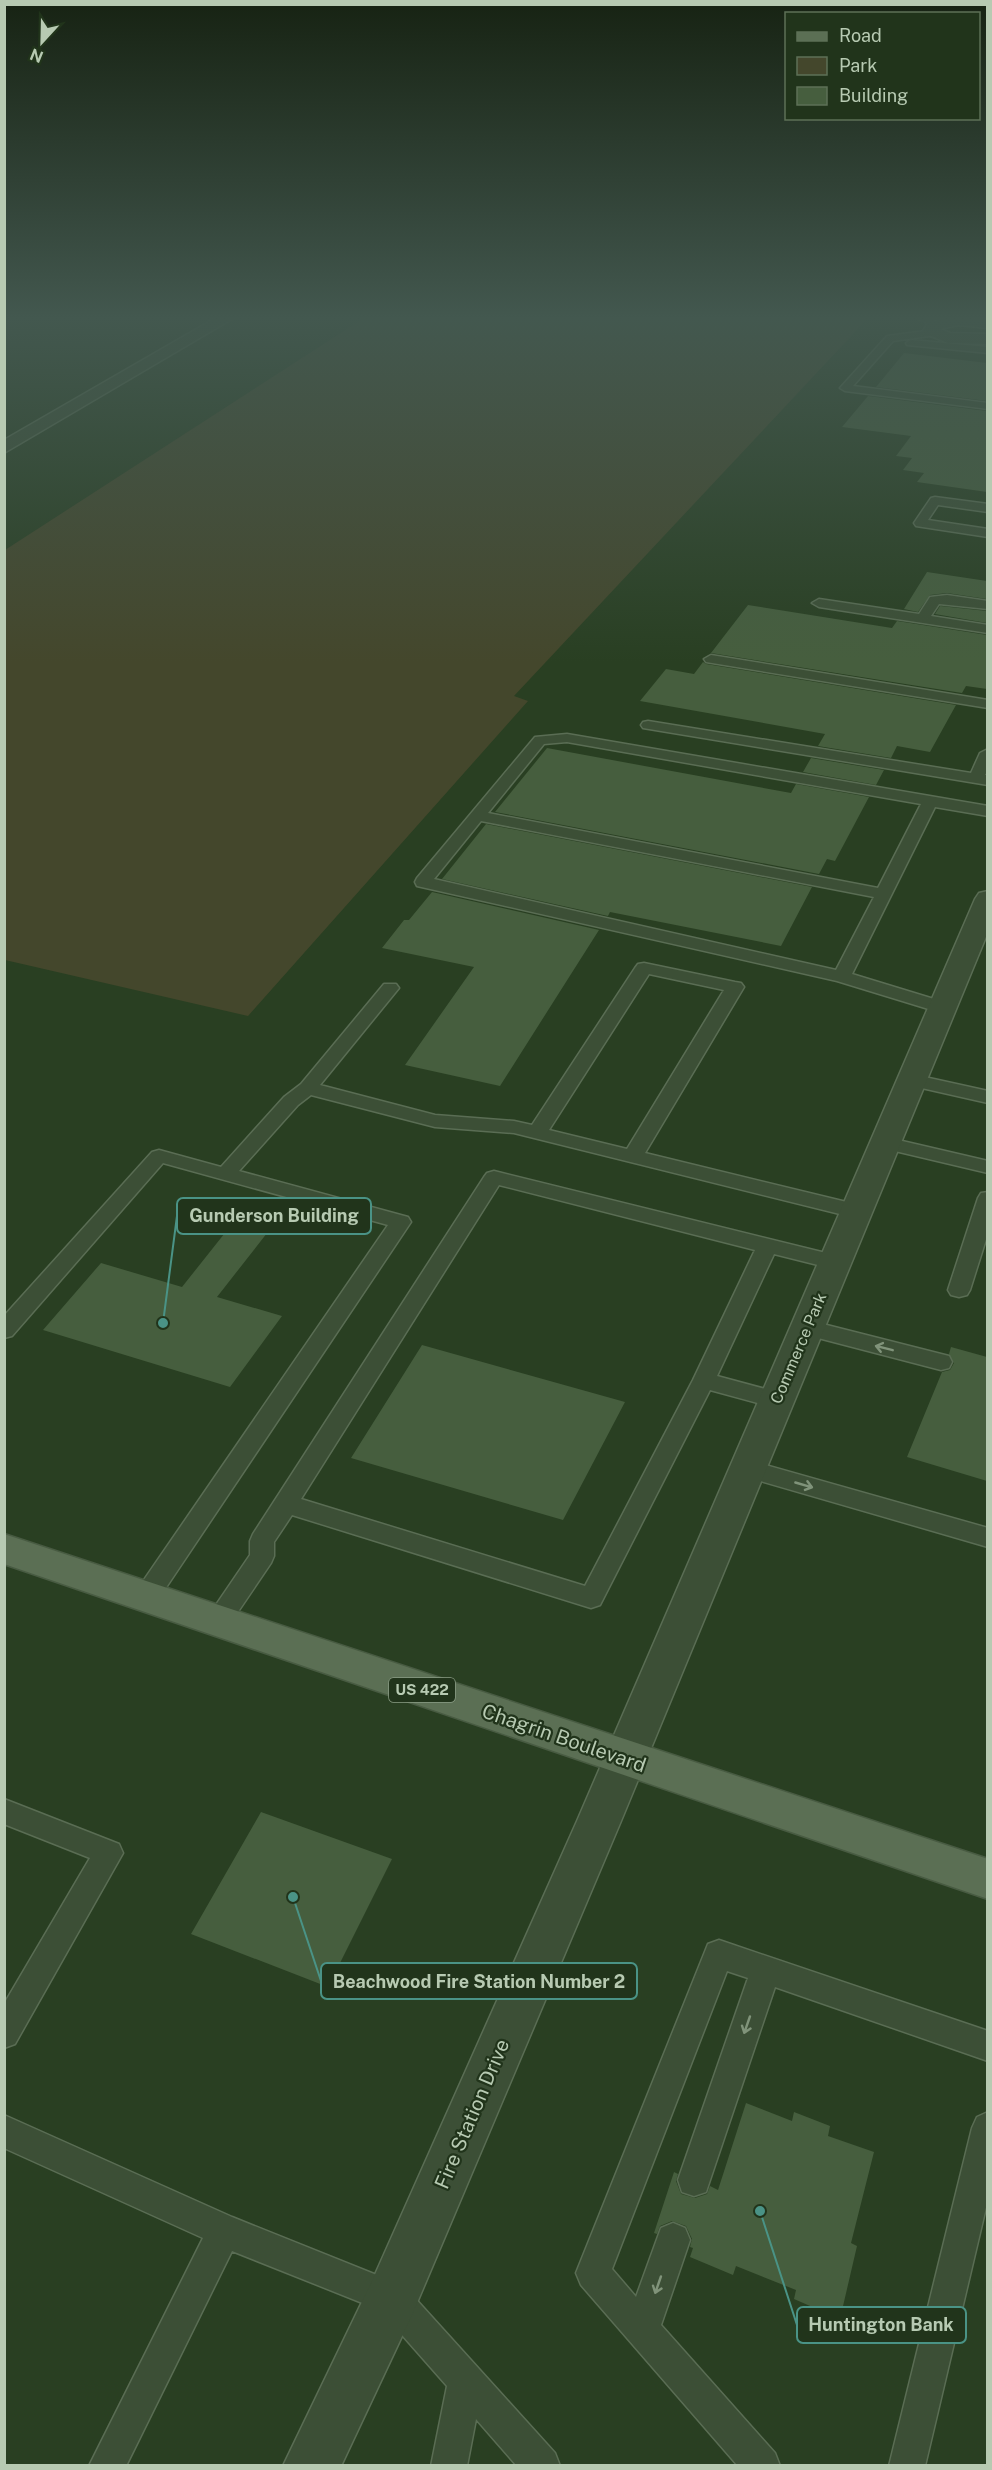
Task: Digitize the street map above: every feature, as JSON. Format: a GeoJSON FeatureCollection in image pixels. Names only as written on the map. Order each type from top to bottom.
{"type":"FeatureCollection","features":[{"type":"Feature","properties":{"kind":"main road","name":"Chagrin Boulevard"},"geometry":{"type":"LineString","coordinates":[[7,1555],[146,1597],[987,1879]]}},
{"type":"Feature","properties":{"kind":"street"},"geometry":{"type":"LineString","coordinates":[[4,448],[33,431]]}},
{"type":"Feature","properties":{"kind":"street","name":"Commerce Park"},"geometry":{"type":"LineString","coordinates":[[626,1759],[987,899]]}},
{"type":"Feature","properties":{"kind":"street"},"geometry":{"type":"LineString","coordinates":[[957,971],[987,952]]}},
{"type":"Feature","properties":{"kind":"street","name":"Fire Station Drive"},"geometry":{"type":"LineString","coordinates":[[311,2466],[392,2298],[626,1759]]}},
{"type":"Feature","properties":{"kind":"lane"},"geometry":{"type":"LineString","coordinates":[[987,508],[935,501],[920,523],[987,533]]}},
{"type":"Feature","properties":{"kind":"lane"},"geometry":{"type":"LineString","coordinates":[[922,619],[935,600],[947,599],[987,606]]}},
{"type":"Feature","properties":{"kind":"lane"},"geometry":{"type":"LineString","coordinates":[[819,603],[987,629]]}},
{"type":"Feature","properties":{"kind":"lane"},"geometry":{"type":"LineString","coordinates":[[711,659],[987,704]]}},
{"type":"Feature","properties":{"kind":"lane"},"geometry":{"type":"LineString","coordinates":[[648,725],[982,779],[987,753]]}},
{"type":"Feature","properties":{"kind":"lane"},"geometry":{"type":"LineString","coordinates":[[941,1007],[842,977],[423,882],[540,740],[567,738],[987,811]]}},
{"type":"Feature","properties":{"kind":"lane"},"geometry":{"type":"LineString","coordinates":[[842,977],[930,801]]}},
{"type":"Feature","properties":{"kind":"lane"},"geometry":{"type":"LineString","coordinates":[[478,816],[884,894]]}},
{"type":"Feature","properties":{"kind":"lane"},"geometry":{"type":"LineString","coordinates":[[537,1133],[644,968],[735,987],[633,1156]]}},
{"type":"Feature","properties":{"kind":"lane"},"geometry":{"type":"LineString","coordinates":[[226,1174],[291,1101],[309,1088],[390,988]]}},
{"type":"Feature","properties":{"kind":"lane"},"geometry":{"type":"LineString","coordinates":[[911,1080],[987,1097]]}},
{"type":"Feature","properties":{"kind":"lane"},"geometry":{"type":"LineString","coordinates":[[309,1088],[435,1120],[514,1127],[856,1210]]}},
{"type":"Feature","properties":{"kind":"lane"},"geometry":{"type":"LineString","coordinates":[[885,1143],[987,1167]]}},
{"type":"Feature","properties":{"kind":"lane"},"geometry":{"type":"LineString","coordinates":[[4,1330],[159,1156],[402,1222],[146,1597]]}},
{"type":"Feature","properties":{"kind":"lane"},"geometry":{"type":"LineString","coordinates":[[218,1621],[262,1556],[262,1541],[494,1177],[834,1262]]}},
{"type":"Feature","properties":{"kind":"lane"},"geometry":{"type":"LineString","coordinates":[[959,1290],[987,1198]]}},
{"type":"Feature","properties":{"kind":"lane"},"geometry":{"type":"LineString","coordinates":[[287,1504],[591,1598],[704,1380],[767,1246]]}},
{"type":"Feature","properties":{"kind":"lane"},"geometry":{"type":"LineString","coordinates":[[807,1328],[941,1362]]}},
{"type":"Feature","properties":{"kind":"lane"},"geometry":{"type":"LineString","coordinates":[[704,1380],[776,1400]]}},
{"type":"Feature","properties":{"kind":"lane"},"geometry":{"type":"LineString","coordinates":[[748,1469],[987,1538]]}},
{"type":"Feature","properties":{"kind":"lane"},"geometry":{"type":"LineString","coordinates":[[4,1811],[109,1852],[4,2034]]}},
{"type":"Feature","properties":{"kind":"lane"},"geometry":{"type":"LineString","coordinates":[[762,2466],[593,2273],[719,1954],[987,2046]]}},
{"type":"Feature","properties":{"kind":"lane"},"geometry":{"type":"LineString","coordinates":[[694,2180],[766,1970]]}},
{"type":"Feature","properties":{"kind":"lane"},"geometry":{"type":"LineString","coordinates":[[907,2466],[987,2128]]}},
{"type":"Feature","properties":{"kind":"lane"},"geometry":{"type":"LineString","coordinates":[[4,2131],[224,2230],[392,2298],[542,2466]]}},
{"type":"Feature","properties":{"kind":"lane"},"geometry":{"type":"LineString","coordinates":[[107,2466],[224,2230]]}},
{"type":"Feature","properties":{"kind":"lane"},"geometry":{"type":"LineString","coordinates":[[642,2330],[673,2240]]}},
{"type":"Feature","properties":{"kind":"lane"},"geometry":{"type":"LineString","coordinates":[[449,2466],[466,2382]]}},
{"type":"Feature","properties":{"kind":"green space"},"geometry":{"type":"Polygon","coordinates":[[[189,431],[762,431],[514,696],[528,701],[248,1016],[5,960],[5,550],[189,431]]]}},
{"type":"Feature","properties":{"kind":"building"},"geometry":{"type":"Polygon","coordinates":[[[875,431],[987,431],[987,492],[917,482],[924,473],[903,470],[912,458],[896,456],[911,436],[875,431]]]}},
{"type":"Feature","properties":{"kind":"building"},"geometry":{"type":"Polygon","coordinates":[[[927,572],[987,581],[987,599],[947,593],[930,595],[918,612],[904,609],[927,572]]]}},
{"type":"Feature","properties":{"kind":"building"},"geometry":{"type":"Polygon","coordinates":[[[748,605],[892,628],[897,621],[987,635],[987,689],[966,686],[962,693],[711,653],[748,605]]]}},
{"type":"Feature","properties":{"kind":"building"},"geometry":{"type":"Polygon","coordinates":[[[940,606],[987,611],[987,623],[935,614],[940,606]]]}},
{"type":"Feature","properties":{"kind":"building"},"geometry":{"type":"Polygon","coordinates":[[[703,662],[956,705],[930,752],[897,746],[891,758],[818,746],[825,734],[640,701],[666,669],[694,674],[703,662]]]}},
{"type":"Feature","properties":{"kind":"building"},"geometry":{"type":"Polygon","coordinates":[[[547,748],[791,793],[796,784],[869,797],[835,861],[827,859],[819,874],[495,812],[547,748]]]}},
{"type":"Feature","properties":{"kind":"building"},"geometry":{"type":"Polygon","coordinates":[[[811,758],[884,770],[876,785],[803,772],[811,758]]]}},
{"type":"Feature","properties":{"kind":"building"},"geometry":{"type":"Polygon","coordinates":[[[486,824],[812,887],[781,946],[610,912],[608,916],[442,879],[486,824]]]}},
{"type":"Feature","properties":{"kind":"building"},"geometry":{"type":"Polygon","coordinates":[[[432,892],[599,930],[500,1086],[405,1065],[474,967],[382,948],[404,920],[409,920],[432,892]]]}},
{"type":"Feature","properties":{"kind":"building"},"geometry":{"type":"Polygon","coordinates":[[[236,1219],[271,1228],[217,1297],[282,1316],[230,1387],[43,1330],[101,1263],[182,1287],[236,1219]]]}},
{"type":"Feature","properties":{"kind":"building"},"geometry":{"type":"Polygon","coordinates":[[[422,1345],[625,1402],[563,1520],[351,1458],[422,1345]]]}},
{"type":"Feature","properties":{"kind":"building"},"geometry":{"type":"Polygon","coordinates":[[[951,1347],[987,1357],[987,1481],[907,1457],[942,1372],[950,1370],[954,1363],[949,1354],[951,1347]]]}},
{"type":"Feature","properties":{"kind":"building"},"geometry":{"type":"Polygon","coordinates":[[[261,1812],[392,1859],[328,1987],[191,1934],[261,1812]]]}},
{"type":"Feature","properties":{"kind":"building"},"geometry":{"type":"Polygon","coordinates":[[[746,2103],[792,2121],[794,2112],[830,2126],[828,2136],[874,2152],[851,2243],[857,2246],[840,2319],[794,2299],[796,2290],[736,2266],[733,2275],[690,2257],[693,2248],[690,2247],[692,2239],[686,2226],[672,2221],[660,2226],[657,2234],[654,2233],[674,2172],[678,2174],[676,2181],[681,2194],[695,2198],[707,2194],[710,2186],[718,2190],[746,2103]]]}},
{"type":"Feature","properties":{"kind":"place","name":"Gunderson Building"},"geometry":{"type":"Point","coordinates":[163,1323]}},
{"type":"Feature","properties":{"kind":"place","name":"Beachwood Fire Station Number 2"},"geometry":{"type":"Point","coordinates":[293,1897]}},
{"type":"Feature","properties":{"kind":"place","name":"Huntington Bank"},"geometry":{"type":"Point","coordinates":[760,2211]}}]}
